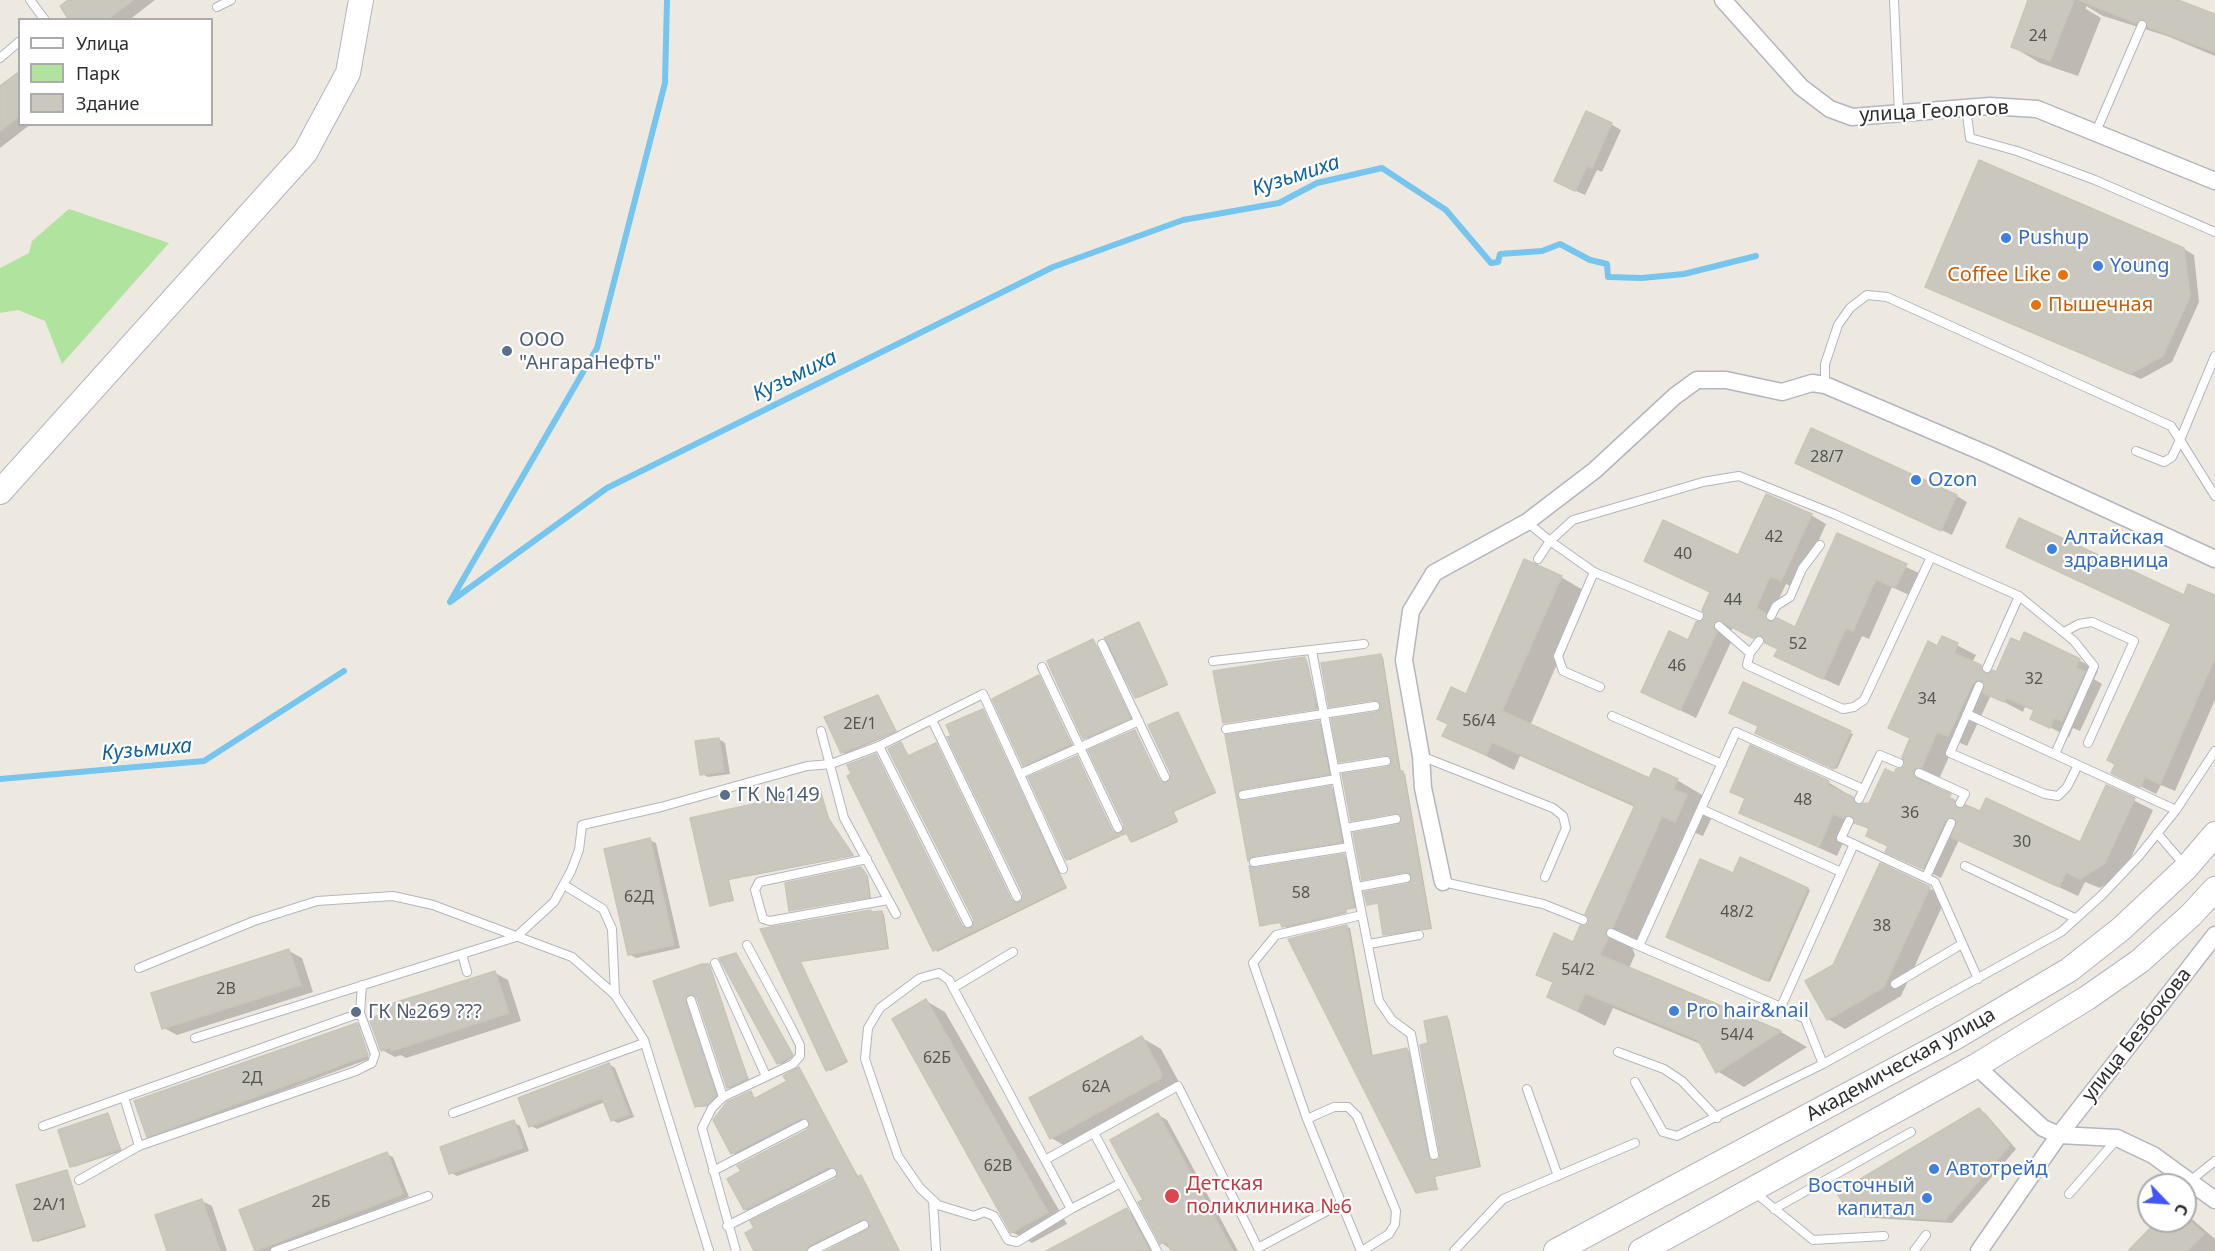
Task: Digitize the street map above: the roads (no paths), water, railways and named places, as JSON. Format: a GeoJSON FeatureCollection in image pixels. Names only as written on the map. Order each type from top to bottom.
{"type":"FeatureCollection","features":[{"type":"Feature","properties":{"kind":"main road"},"geometry":{"type":"LineString","coordinates":[[0,492],[304,153],[348,74],[361,0]]}},
{"type":"Feature","properties":{"kind":"main road","name":"Академическая улица"},"geometry":{"type":"LineString","coordinates":[[1556,1251],[1954,1038],[2069,970],[2121,929],[2186,868],[2215,834]]}},
{"type":"Feature","properties":{"kind":"main road"},"geometry":{"type":"LineString","coordinates":[[1641,1251],[1976,1066],[2086,998],[2140,961],[2191,915],[2215,889]]}},
{"type":"Feature","properties":{"kind":"street","name":"улица Геологов"},"geometry":{"type":"LineString","coordinates":[[1724,0],[1801,87],[1830,109],[1852,117],[1966,108],[2037,109],[2095,135],[2215,181]]}},
{"type":"Feature","properties":{"kind":"street"},"geometry":{"type":"LineString","coordinates":[[1443,882],[1423,788],[1421,756],[1404,660],[1411,611],[1434,573],[1527,522],[1595,470],[1675,396],[1697,380],[1726,380],[1782,393],[1812,383],[1825,385],[1992,456],[2215,559]]}},
{"type":"Feature","properties":{"kind":"street","name":"улица Безбокова"},"geometry":{"type":"LineString","coordinates":[[1978,1251],[2059,1135],[2215,934]]}},
{"type":"Feature","properties":{"kind":"street"},"geometry":{"type":"LineString","coordinates":[[1976,1066],[2043,1128],[2059,1135]]}},
{"type":"Feature","properties":{"kind":"street","name":"улица Безбокова"},"geometry":{"type":"LineString","coordinates":[[2059,1135],[2117,1138],[2153,1155],[2179,1173]]}},
{"type":"Feature","properties":{"kind":"street","name":"улица Безбокова"},"geometry":{"type":"LineString","coordinates":[[2197,1186],[2215,1200]]}},
{"type":"Feature","properties":{"kind":"lane"},"geometry":{"type":"LineString","coordinates":[[30,0],[44,18]]}},
{"type":"Feature","properties":{"kind":"lane"},"geometry":{"type":"LineString","coordinates":[[217,7],[231,0]]}},
{"type":"Feature","properties":{"kind":"lane"},"geometry":{"type":"LineString","coordinates":[[1894,0],[1899,113]]}},
{"type":"Feature","properties":{"kind":"lane"},"geometry":{"type":"LineString","coordinates":[[2095,135],[2142,25]]}},
{"type":"Feature","properties":{"kind":"lane"},"geometry":{"type":"LineString","coordinates":[[0,57],[18,43]]}},
{"type":"Feature","properties":{"kind":"lane"},"geometry":{"type":"LineString","coordinates":[[1966,108],[1970,138],[2017,151],[2095,180],[2215,231]]}},
{"type":"Feature","properties":{"kind":"lane"},"geometry":{"type":"LineString","coordinates":[[1825,385],[1825,364],[1838,324],[1850,308],[1867,295],[1887,297],[2171,426],[2215,496]]}},
{"type":"Feature","properties":{"kind":"lane"},"geometry":{"type":"LineString","coordinates":[[2136,452],[2164,462],[2172,457],[2215,356]]}},
{"type":"Feature","properties":{"kind":"lane"},"geometry":{"type":"LineString","coordinates":[[1538,559],[1550,541],[1573,520],[1703,482],[1739,476],[1762,484],[2019,596],[2064,632],[2094,666],[2055,754]]}},
{"type":"Feature","properties":{"kind":"lane"},"geometry":{"type":"LineString","coordinates":[[1527,522],[1594,572],[1699,616]]}},
{"type":"Feature","properties":{"kind":"lane"},"geometry":{"type":"LineString","coordinates":[[1771,616],[1776,606],[1790,597],[1802,569],[1820,546]]}},
{"type":"Feature","properties":{"kind":"lane"},"geometry":{"type":"LineString","coordinates":[[1759,641],[1750,653],[1747,666],[1843,709],[1854,707],[1864,700],[1931,557]]}},
{"type":"Feature","properties":{"kind":"lane"},"geometry":{"type":"LineString","coordinates":[[1594,572],[1558,656],[1563,671],[1600,687]]}},
{"type":"Feature","properties":{"kind":"lane"},"geometry":{"type":"LineString","coordinates":[[1987,668],[2019,596]]}},
{"type":"Feature","properties":{"kind":"lane"},"geometry":{"type":"LineString","coordinates":[[2064,632],[2079,624],[2092,622],[2134,641],[2088,743]]}},
{"type":"Feature","properties":{"kind":"lane"},"geometry":{"type":"LineString","coordinates":[[1719,626],[1750,653]]}},
{"type":"Feature","properties":{"kind":"lane"},"geometry":{"type":"LineString","coordinates":[[1102,644],[1165,777]]}},
{"type":"Feature","properties":{"kind":"lane"},"geometry":{"type":"LineString","coordinates":[[1213,661],[1364,644]]}},
{"type":"Feature","properties":{"kind":"lane"},"geometry":{"type":"LineString","coordinates":[[1312,651],[1379,1001],[1392,1020],[1411,1034],[1434,1155]]}},
{"type":"Feature","properties":{"kind":"lane"},"geometry":{"type":"LineString","coordinates":[[1042,667],[1118,828]]}},
{"type":"Feature","properties":{"kind":"lane"},"geometry":{"type":"LineString","coordinates":[[1979,686],[1950,753],[2046,794],[2058,796],[2067,788],[2078,765]]}},
{"type":"Feature","properties":{"kind":"lane"},"geometry":{"type":"LineString","coordinates":[[195,1038],[516,937],[554,902],[579,850],[582,825],[661,807],[807,765],[827,764],[879,746],[983,694],[1063,869]]}},
{"type":"Feature","properties":{"kind":"lane"},"geometry":{"type":"LineString","coordinates":[[1226,729],[1375,706]]}},
{"type":"Feature","properties":{"kind":"lane"},"geometry":{"type":"LineString","coordinates":[[1967,714],[2176,810]]}},
{"type":"Feature","properties":{"kind":"lane"},"geometry":{"type":"LineString","coordinates":[[1612,716],[1722,764]]}},
{"type":"Feature","properties":{"kind":"lane"},"geometry":{"type":"LineString","coordinates":[[932,720],[1017,897]]}},
{"type":"Feature","properties":{"kind":"lane"},"geometry":{"type":"LineString","coordinates":[[1020,774],[1139,721]]}},
{"type":"Feature","properties":{"kind":"lane"},"geometry":{"type":"LineString","coordinates":[[820,731],[827,764],[844,818],[896,914]]}},
{"type":"Feature","properties":{"kind":"lane"},"geometry":{"type":"LineString","coordinates":[[1639,946],[1736,732],[1863,789]]}},
{"type":"Feature","properties":{"kind":"lane"},"geometry":{"type":"LineString","coordinates":[[879,746],[968,923]]}},
{"type":"Feature","properties":{"kind":"lane"},"geometry":{"type":"LineString","coordinates":[[1635,1082],[1663,1132],[1677,1136],[1823,1064],[2061,932],[2102,895],[2157,833],[2176,810],[2215,751]]}},
{"type":"Feature","properties":{"kind":"lane"},"geometry":{"type":"LineString","coordinates":[[1859,799],[1880,755],[1899,763]]}},
{"type":"Feature","properties":{"kind":"lane"},"geometry":{"type":"LineString","coordinates":[[1421,756],[1553,808],[1563,816],[1566,828],[1545,877]]}},
{"type":"Feature","properties":{"kind":"lane"},"geometry":{"type":"LineString","coordinates":[[1335,769],[1386,760]]}},
{"type":"Feature","properties":{"kind":"lane"},"geometry":{"type":"LineString","coordinates":[[1919,773],[1965,794],[1960,803]]}},
{"type":"Feature","properties":{"kind":"lane"},"geometry":{"type":"LineString","coordinates":[[1243,795],[1336,779]]}},
{"type":"Feature","properties":{"kind":"lane"},"geometry":{"type":"LineString","coordinates":[[1701,809],[1841,872]]}},
{"type":"Feature","properties":{"kind":"lane"},"geometry":{"type":"LineString","coordinates":[[1346,828],[1396,819]]}},
{"type":"Feature","properties":{"kind":"lane"},"geometry":{"type":"LineString","coordinates":[[1849,821],[1841,838],[1935,882],[1978,979]]}},
{"type":"Feature","properties":{"kind":"lane"},"geometry":{"type":"LineString","coordinates":[[1926,877],[1951,823]]}},
{"type":"Feature","properties":{"kind":"lane"},"geometry":{"type":"LineString","coordinates":[[2157,833],[2186,868]]}},
{"type":"Feature","properties":{"kind":"lane"},"geometry":{"type":"LineString","coordinates":[[1782,1007],[1854,844]]}},
{"type":"Feature","properties":{"kind":"lane"},"geometry":{"type":"LineString","coordinates":[[1254,862],[1349,847]]}},
{"type":"Feature","properties":{"kind":"lane"},"geometry":{"type":"LineString","coordinates":[[867,859],[759,882],[755,890],[763,919],[770,921],[888,900]]}},
{"type":"Feature","properties":{"kind":"lane"},"geometry":{"type":"LineString","coordinates":[[1965,866],[2075,918]]}},
{"type":"Feature","properties":{"kind":"lane"},"geometry":{"type":"LineString","coordinates":[[1357,887],[1406,878]]}},
{"type":"Feature","properties":{"kind":"lane"},"geometry":{"type":"LineString","coordinates":[[1443,882],[1543,904],[1583,920]]}},
{"type":"Feature","properties":{"kind":"lane"},"geometry":{"type":"LineString","coordinates":[[564,885],[603,909],[612,928],[615,995]]}},
{"type":"Feature","properties":{"kind":"lane"},"geometry":{"type":"LineString","coordinates":[[139,968],[254,921],[317,901],[393,896],[434,905],[572,957],[615,995],[645,1043],[710,1251]]}},
{"type":"Feature","properties":{"kind":"lane"},"geometry":{"type":"LineString","coordinates":[[1307,1119],[1334,1107],[1348,1107],[1357,1116],[1396,1211],[1395,1224],[1389,1234],[1362,1251],[1307,1119],[1253,963],[1276,935],[1362,915]]}},
{"type":"Feature","properties":{"kind":"lane"},"geometry":{"type":"LineString","coordinates":[[1611,933],[1805,1018],[1823,1064]]}},
{"type":"Feature","properties":{"kind":"lane"},"geometry":{"type":"LineString","coordinates":[[1369,944],[1419,935]]}},
{"type":"Feature","properties":{"kind":"lane"},"geometry":{"type":"LineString","coordinates":[[1895,984],[1962,944]]}},
{"type":"Feature","properties":{"kind":"lane"},"geometry":{"type":"LineString","coordinates":[[736,1251],[727,1226],[702,1128],[712,1108],[723,1097],[793,1064],[800,1056],[800,1045],[747,945]]}},
{"type":"Feature","properties":{"kind":"lane"},"geometry":{"type":"LineString","coordinates":[[953,988],[1013,952]]}},
{"type":"Feature","properties":{"kind":"lane"},"geometry":{"type":"LineString","coordinates":[[462,954],[467,972]]}},
{"type":"Feature","properties":{"kind":"lane"},"geometry":{"type":"LineString","coordinates":[[715,963],[766,1076]]}},
{"type":"Feature","properties":{"kind":"lane"},"geometry":{"type":"LineString","coordinates":[[1071,1209],[949,980],[939,974],[920,978],[880,1008],[868,1028],[865,1059],[898,1155],[920,1188],[938,1205],[963,1214],[974,1216],[984,1212],[993,1216],[1008,1240],[1017,1242],[1071,1209],[1121,1183]]}},
{"type":"Feature","properties":{"kind":"lane"},"geometry":{"type":"LineString","coordinates":[[79,1180],[139,1146],[356,1071],[372,1063],[375,1054],[360,1013],[362,985]]}},
{"type":"Feature","properties":{"kind":"lane"},"geometry":{"type":"LineString","coordinates":[[691,1000],[723,1097]]}},
{"type":"Feature","properties":{"kind":"lane"},"geometry":{"type":"LineString","coordinates":[[43,1126],[360,1013]]}},
{"type":"Feature","properties":{"kind":"lane"},"geometry":{"type":"LineString","coordinates":[[453,1113],[645,1043]]}},
{"type":"Feature","properties":{"kind":"lane"},"geometry":{"type":"LineString","coordinates":[[1618,1052],[1664,1069],[1682,1081],[1717,1118]]}},
{"type":"Feature","properties":{"kind":"lane"},"geometry":{"type":"LineString","coordinates":[[1045,1160],[1178,1086],[1258,1248],[1342,1203]]}},
{"type":"Feature","properties":{"kind":"lane"},"geometry":{"type":"LineString","coordinates":[[1527,1089],[1557,1176]]}},
{"type":"Feature","properties":{"kind":"lane"},"geometry":{"type":"LineString","coordinates":[[124,1097],[139,1146]]}},
{"type":"Feature","properties":{"kind":"lane"},"geometry":{"type":"LineString","coordinates":[[713,1171],[804,1124]]}},
{"type":"Feature","properties":{"kind":"lane"},"geometry":{"type":"LineString","coordinates":[[1774,1209],[1911,1132]]}},
{"type":"Feature","properties":{"kind":"lane"},"geometry":{"type":"LineString","coordinates":[[1094,1133],[1157,1251]]}},
{"type":"Feature","properties":{"kind":"lane"},"geometry":{"type":"LineString","coordinates":[[2069,1194],[2117,1138]]}},
{"type":"Feature","properties":{"kind":"lane"},"geometry":{"type":"LineString","coordinates":[[1454,1251],[1503,1199],[1635,1143]]}},
{"type":"Feature","properties":{"kind":"lane"},"geometry":{"type":"LineString","coordinates":[[2197,1175],[2215,1161]]}},
{"type":"Feature","properties":{"kind":"lane"},"geometry":{"type":"LineString","coordinates":[[727,1226],[832,1173]]}},
{"type":"Feature","properties":{"kind":"lane"},"geometry":{"type":"LineString","coordinates":[[1751,1189],[1813,1240],[1884,1236]]}},
{"type":"Feature","properties":{"kind":"lane"},"geometry":{"type":"LineString","coordinates":[[275,1251],[428,1196]]}},
{"type":"Feature","properties":{"kind":"lane"},"geometry":{"type":"LineString","coordinates":[[933,1200],[936,1251]]}},
{"type":"Feature","properties":{"kind":"lane"},"geometry":{"type":"LineString","coordinates":[[813,1251],[864,1225]]}},
{"type":"Feature","properties":{"kind":"lane"},"geometry":{"type":"LineString","coordinates":[[1914,1251],[1926,1235]]}},
{"type":"Feature","properties":{"kind":"waterway","name":"Кузьмиха"},"geometry":{"type":"LineString","coordinates":[[451,600],[597,348],[665,83],[667,0]]}},
{"type":"Feature","properties":{"kind":"waterway","name":"Кузьмиха"},"geometry":{"type":"LineString","coordinates":[[450,602],[607,488],[1053,267],[1183,220],[1279,203],[1317,183],[1382,168],[1446,210],[1491,263],[1498,262],[1500,254],[1542,251],[1560,244],[1590,260],[1607,264],[1608,277],[1642,278],[1684,274],[1756,256]]}},
{"type":"Feature","properties":{"kind":"waterway","name":"Кузьмиха"},"geometry":{"type":"LineString","coordinates":[[0,779],[204,761],[344,671]]}},
{"type":"Feature","properties":{"kind":"place","name":"Pushup"},"geometry":{"type":"Point","coordinates":[2006,238]}},
{"type":"Feature","properties":{"kind":"place","name":"Young"},"geometry":{"type":"Point","coordinates":[2098,266]}},
{"type":"Feature","properties":{"kind":"place","name":"Coffee Like"},"geometry":{"type":"Point","coordinates":[2063,275]}},
{"type":"Feature","properties":{"kind":"place","name":"Пышечная"},"geometry":{"type":"Point","coordinates":[2036,305]}},
{"type":"Feature","properties":{"kind":"place","name":"ООО \"АнгараНефть\""},"geometry":{"type":"Point","coordinates":[507,351]}},
{"type":"Feature","properties":{"kind":"place","name":"Ozon"},"geometry":{"type":"Point","coordinates":[1916,480]}},
{"type":"Feature","properties":{"kind":"place","name":"Алтайская здравница"},"geometry":{"type":"Point","coordinates":[2052,549]}},
{"type":"Feature","properties":{"kind":"place","name":"ГК №149"},"geometry":{"type":"Point","coordinates":[725,795]}},
{"type":"Feature","properties":{"kind":"place","name":"Pro hair&nail"},"geometry":{"type":"Point","coordinates":[1674,1011]}},
{"type":"Feature","properties":{"kind":"place","name":"ГК №269 ???"},"geometry":{"type":"Point","coordinates":[356,1012]}},
{"type":"Feature","properties":{"kind":"place","name":"Автотрейд"},"geometry":{"type":"Point","coordinates":[1934,1169]}},
{"type":"Feature","properties":{"kind":"place","name":"Детская поликлиника №6"},"geometry":{"type":"Point","coordinates":[1172,1196]}},
{"type":"Feature","properties":{"kind":"place","name":"Восточный капитал"},"geometry":{"type":"Point","coordinates":[1927,1198]}}]}
